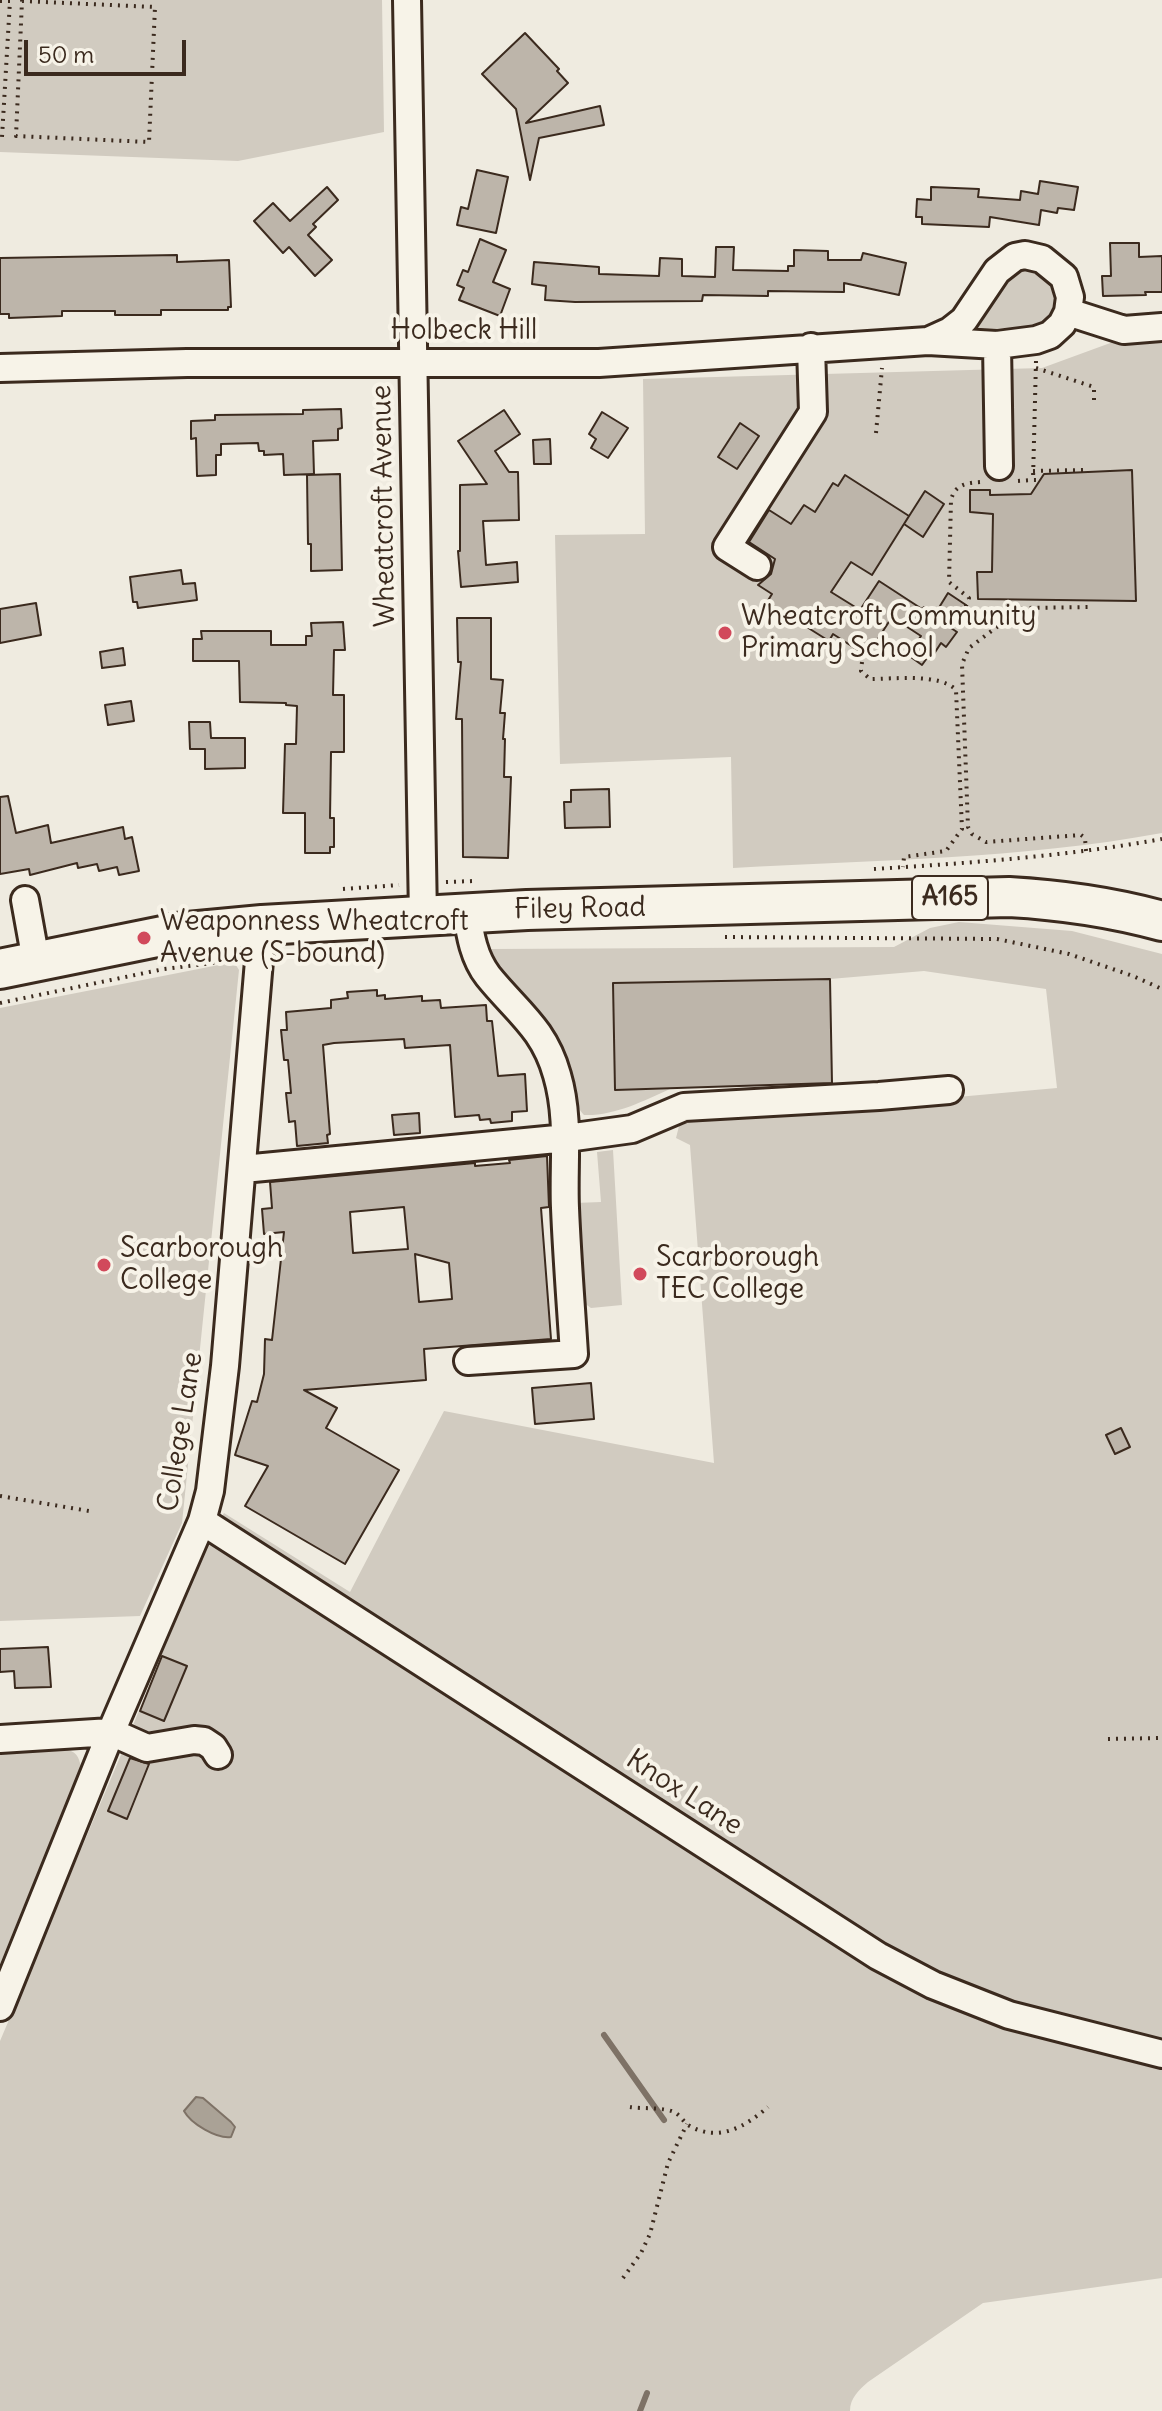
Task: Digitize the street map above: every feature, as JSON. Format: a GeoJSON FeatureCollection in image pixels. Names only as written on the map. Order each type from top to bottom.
{"type":"FeatureCollection","features":[{"type":"Feature","properties":{"kind":"highway","name":"Filey Road"},"geometry":{"type":"LineString","coordinates":[[18,965],[177,933],[260,941],[423,916],[474,897],[727,921],[1009,897],[1069,901],[1162,921]]}},
{"type":"Feature","properties":{"kind":"highway"},"geometry":{"type":"LineString","coordinates":[[727,921],[993,912],[1086,916],[1162,937]]}},
{"type":"Feature","properties":{"kind":"street","name":"Wheatcroft Avenue"},"geometry":{"type":"LineString","coordinates":[[407,0],[423,916]]}},
{"type":"Feature","properties":{"kind":"street","name":"Holbeck Hill"},"geometry":{"type":"LineString","coordinates":[[928,341],[950,331],[964,320],[997,271],[1005,263],[1025,255],[1042,259],[1064,277],[1070,297],[1068,312]]}},
{"type":"Feature","properties":{"kind":"street"},"geometry":{"type":"LineString","coordinates":[[1036,340],[1050,335],[1062,324],[1068,312],[1124,330],[1162,327]]}},
{"type":"Feature","properties":{"kind":"street","name":"Holbeck Hill"},"geometry":{"type":"LineString","coordinates":[[0,368],[187,363],[599,363],[811,347],[928,341],[997,345],[1036,340]]}},
{"type":"Feature","properties":{"kind":"street"},"geometry":{"type":"LineString","coordinates":[[997,345],[1001,476]]}},
{"type":"Feature","properties":{"kind":"street"},"geometry":{"type":"LineString","coordinates":[[757,566],[727,547],[813,412],[811,347]]}},
{"type":"Feature","properties":{"kind":"street"},"geometry":{"type":"LineString","coordinates":[[468,1361],[574,1354],[565,1205],[567,1138],[557,1074],[546,1045],[524,1013],[487,975],[471,939],[474,897]]}},
{"type":"Feature","properties":{"kind":"street"},"geometry":{"type":"LineString","coordinates":[[18,965],[25,900]]}},
{"type":"Feature","properties":{"kind":"street","name":"College Lane"},"geometry":{"type":"LineString","coordinates":[[0,2007],[111,1732],[202,1521],[210,1491],[243,1169],[260,941]]}},
{"type":"Feature","properties":{"kind":"street"},"geometry":{"type":"LineString","coordinates":[[243,1169],[632,1129],[684,1107],[949,1090]]}},
{"type":"Feature","properties":{"kind":"street","name":"Knox Lane"},"geometry":{"type":"LineString","coordinates":[[202,1521],[878,1956],[933,1985],[1009,2015],[1162,2054]]}},
{"type":"Feature","properties":{"kind":"street"},"geometry":{"type":"LineString","coordinates":[[0,1739],[111,1732],[147,1748],[204,1741],[218,1755]]}},
{"type":"Feature","properties":{"kind":"path"},"geometry":{"type":"LineString","coordinates":[[0,1],[22,1],[155,7],[149,142],[16,136],[22,1]]}},
{"type":"Feature","properties":{"kind":"path"},"geometry":{"type":"LineString","coordinates":[[0,137],[10,1]]}},
{"type":"Feature","properties":{"kind":"path"},"geometry":{"type":"LineString","coordinates":[[1033,480],[1036,340]]}},
{"type":"Feature","properties":{"kind":"path"},"geometry":{"type":"LineString","coordinates":[[876,433],[884,344]]}},
{"type":"Feature","properties":{"kind":"path"},"geometry":{"type":"LineString","coordinates":[[1036,368],[1094,387],[1094,405]]}},
{"type":"Feature","properties":{"kind":"path"},"geometry":{"type":"LineString","coordinates":[[1033,471],[1083,470]]}},
{"type":"Feature","properties":{"kind":"path"},"geometry":{"type":"LineString","coordinates":[[963,614],[969,605],[969,598],[949,582],[952,496],[962,485],[1001,476],[1039,480]]}},
{"type":"Feature","properties":{"kind":"path"},"geometry":{"type":"LineString","coordinates":[[1086,851],[1085,838],[1081,835],[986,842],[972,834],[968,827],[962,664],[969,648],[1022,608],[1093,607]]}},
{"type":"Feature","properties":{"kind":"path"},"geometry":{"type":"LineString","coordinates":[[862,662],[861,671],[870,679],[938,680],[956,690],[962,829],[946,851],[904,857],[903,867]]}},
{"type":"Feature","properties":{"kind":"path"},"geometry":{"type":"LineString","coordinates":[[874,869],[1086,851],[1162,839]]}},
{"type":"Feature","properties":{"kind":"path"},"geometry":{"type":"LineString","coordinates":[[440,882],[474,897]]}},
{"type":"Feature","properties":{"kind":"path"},"geometry":{"type":"LineString","coordinates":[[727,921],[997,939],[1069,954],[1162,989]]}},
{"type":"Feature","properties":{"kind":"path"},"geometry":{"type":"LineString","coordinates":[[0,1003],[164,969],[260,941]]}},
{"type":"Feature","properties":{"kind":"path"},"geometry":{"type":"LineString","coordinates":[[0,1496],[89,1511]]}},
{"type":"Feature","properties":{"kind":"path"},"geometry":{"type":"LineString","coordinates":[[1108,1739],[1162,1738]]}},
{"type":"Feature","properties":{"kind":"path"},"geometry":{"type":"LineString","coordinates":[[630,2107],[674,2112],[687,2124],[720,2134],[739,2129],[768,2107]]}},
{"type":"Feature","properties":{"kind":"path"},"geometry":{"type":"LineString","coordinates":[[623,2278],[650,2234],[668,2163],[687,2124]]}},
{"type":"Feature","properties":{"kind":"shaded area"},"geometry":{"type":"Polygon","coordinates":[[[0,0],[382,0],[384,132],[238,161],[0,152],[0,0]]]}},
{"type":"Feature","properties":{"kind":"shaded area"},"geometry":{"type":"Polygon","coordinates":[[[1034,265],[1062,293],[1054,315],[1036,328],[976,329],[973,326],[1009,270],[1034,265]]]}},
{"type":"Feature","properties":{"kind":"shaded area"},"geometry":{"type":"Polygon","coordinates":[[[1162,339],[1162,833],[1002,853],[733,868],[731,757],[560,764],[555,535],[645,534],[643,379],[1042,368],[1113,342],[1162,339]]]}},
{"type":"Feature","properties":{"kind":"shaded area"},"geometry":{"type":"Polygon","coordinates":[[[959,922],[1072,931],[1162,954],[1162,2278],[983,2303],[868,2382],[853,2398],[850,2411],[0,2411],[0,2041],[209,1537],[224,1513],[350,1592],[444,1411],[714,1463],[690,1145],[676,1138],[679,1126],[692,1121],[1057,1088],[1046,989],[924,971],[830,979],[614,983],[615,1090],[670,1089],[618,1110],[584,1115],[576,1100],[570,1068],[559,1043],[503,973],[491,949],[894,947],[930,928],[959,922]]]}},
{"type":"Feature","properties":{"kind":"shaded area","name":"Scarborough College"},"geometry":{"type":"Polygon","coordinates":[[[234,962],[239,970],[182,1523],[140,1616],[0,1621],[0,1008],[234,962]]]}},
{"type":"Feature","properties":{"kind":"shaded area"},"geometry":{"type":"Polygon","coordinates":[[[613,1150],[622,1305],[591,1308],[584,1303],[575,1203],[601,1202],[597,1152],[613,1150]]]}},
{"type":"Feature","properties":{"kind":"shaded area"},"geometry":{"type":"Polygon","coordinates":[[[64,1749],[76,1755],[81,1768],[0,1964],[0,1753],[64,1749]]]}},
{"type":"Feature","properties":{"kind":"shaded area"},"geometry":{"type":"Polygon","coordinates":[[[196,2097],[203,2098],[231,2122],[235,2127],[231,2137],[212,2133],[187,2116],[184,2111],[196,2097]]]}},
{"type":"Feature","properties":{"kind":"building"},"geometry":{"type":"Polygon","coordinates":[[[525,33],[568,83],[526,123],[600,106],[604,125],[539,138],[530,180],[516,109],[482,74],[525,33]]]}},
{"type":"Feature","properties":{"kind":"building"},"geometry":{"type":"Polygon","coordinates":[[[477,170],[508,177],[496,233],[457,225],[461,207],[468,209],[477,170]]]}},
{"type":"Feature","properties":{"kind":"building"},"geometry":{"type":"Polygon","coordinates":[[[1040,181],[1078,187],[1074,210],[1058,208],[1057,213],[1041,210],[1039,225],[990,217],[989,227],[922,224],[922,217],[916,217],[917,199],[931,200],[931,187],[979,189],[978,197],[1020,200],[1021,191],[1038,194],[1040,181]]]}},
{"type":"Feature","properties":{"kind":"building"},"geometry":{"type":"Polygon","coordinates":[[[327,187],[338,200],[313,224],[316,227],[308,235],[332,260],[315,276],[289,247],[283,253],[254,221],[273,203],[290,221],[327,187]]]}},
{"type":"Feature","properties":{"kind":"building"},"geometry":{"type":"Polygon","coordinates":[[[480,239],[506,250],[493,282],[510,289],[500,316],[459,300],[464,288],[457,285],[463,270],[468,272],[480,239]]]}},
{"type":"Feature","properties":{"kind":"building"},"geometry":{"type":"Polygon","coordinates":[[[1110,243],[1139,243],[1139,257],[1162,256],[1162,292],[1103,296],[1102,276],[1111,276],[1110,243]]]}},
{"type":"Feature","properties":{"kind":"building"},"geometry":{"type":"Polygon","coordinates":[[[716,247],[734,247],[733,270],[788,271],[788,266],[794,266],[794,250],[828,251],[828,260],[861,260],[863,253],[906,263],[899,295],[844,283],[844,292],[768,291],[768,296],[703,295],[702,301],[575,302],[545,300],[546,286],[532,284],[534,262],[599,267],[599,274],[659,276],[660,258],[682,259],[682,276],[715,277],[716,247]]]}},
{"type":"Feature","properties":{"kind":"building"},"geometry":{"type":"Polygon","coordinates":[[[177,255],[177,262],[229,260],[231,307],[228,310],[161,310],[161,315],[62,311],[62,316],[9,318],[9,314],[0,314],[0,258],[177,255]]]}},
{"type":"Feature","properties":{"kind":"building"},"geometry":{"type":"Polygon","coordinates":[[[341,409],[342,428],[338,429],[338,440],[313,441],[314,474],[284,475],[283,454],[264,455],[264,451],[259,451],[258,443],[221,444],[221,455],[216,455],[216,475],[197,476],[196,438],[191,439],[191,421],[215,420],[215,415],[303,414],[303,410],[341,409]]]}},
{"type":"Feature","properties":{"kind":"building"},"geometry":{"type":"Polygon","coordinates":[[[504,410],[520,434],[495,451],[509,472],[518,472],[519,520],[483,521],[486,565],[517,562],[518,582],[461,587],[458,551],[460,485],[487,484],[458,441],[504,410]]]}},
{"type":"Feature","properties":{"kind":"building"},"geometry":{"type":"Polygon","coordinates":[[[602,412],[628,428],[608,458],[591,448],[596,439],[589,434],[602,412]]]}},
{"type":"Feature","properties":{"kind":"building"},"geometry":{"type":"Polygon","coordinates":[[[740,423],[759,436],[737,469],[718,457],[740,423]]]}},
{"type":"Feature","properties":{"kind":"building"},"geometry":{"type":"Polygon","coordinates":[[[550,439],[551,464],[534,464],[533,440],[550,439]]]}},
{"type":"Feature","properties":{"kind":"building"},"geometry":{"type":"Polygon","coordinates":[[[1132,470],[1136,601],[978,599],[977,572],[992,572],[993,514],[970,512],[970,490],[990,490],[990,495],[1031,494],[1044,474],[1132,470]]]}},
{"type":"Feature","properties":{"kind":"building"},"geometry":{"type":"Polygon","coordinates":[[[340,474],[342,570],[311,571],[307,475],[340,474]]]}},
{"type":"Feature","properties":{"kind":"building"},"geometry":{"type":"Polygon","coordinates":[[[845,475],[909,516],[872,575],[851,562],[831,592],[860,610],[879,581],[935,614],[948,593],[966,605],[951,628],[957,632],[946,647],[941,643],[930,660],[927,658],[922,665],[908,655],[921,636],[892,617],[867,656],[833,634],[829,641],[767,602],[772,594],[758,585],[771,574],[775,559],[749,542],[769,510],[791,524],[804,505],[815,512],[833,483],[838,486],[845,475]]]}},
{"type":"Feature","properties":{"kind":"building"},"geometry":{"type":"Polygon","coordinates":[[[925,491],[944,504],[923,537],[904,524],[925,491]]]}},
{"type":"Feature","properties":{"kind":"building"},"geometry":{"type":"Polygon","coordinates":[[[181,570],[183,584],[195,583],[197,600],[138,608],[137,602],[133,602],[130,577],[181,570]]]}},
{"type":"Feature","properties":{"kind":"building"},"geometry":{"type":"Polygon","coordinates":[[[36,603],[41,635],[0,643],[0,609],[36,603]]]}},
{"type":"Feature","properties":{"kind":"building"},"geometry":{"type":"Polygon","coordinates":[[[457,618],[491,618],[491,679],[503,680],[500,713],[505,713],[504,777],[511,777],[508,858],[463,857],[462,719],[456,719],[461,662],[458,662],[457,618]]]}},
{"type":"Feature","properties":{"kind":"building"},"geometry":{"type":"Polygon","coordinates":[[[343,622],[345,650],[334,650],[333,695],[344,695],[344,752],[331,752],[330,818],[334,818],[334,847],[330,847],[330,853],[305,853],[305,813],[283,813],[285,744],[296,744],[297,706],[240,702],[239,661],[193,661],[193,639],[202,639],[201,631],[271,631],[271,645],[306,645],[306,636],[312,636],[311,623],[343,622]]]}},
{"type":"Feature","properties":{"kind":"building"},"geometry":{"type":"Polygon","coordinates":[[[123,648],[125,665],[102,668],[100,652],[123,648]]]}},
{"type":"Feature","properties":{"kind":"building"},"geometry":{"type":"Polygon","coordinates":[[[131,701],[134,721],[108,725],[105,705],[131,701]]]}},
{"type":"Feature","properties":{"kind":"building"},"geometry":{"type":"Polygon","coordinates":[[[189,722],[210,722],[211,738],[245,738],[245,768],[205,769],[205,749],[190,749],[189,722]]]}},
{"type":"Feature","properties":{"kind":"building"},"geometry":{"type":"Polygon","coordinates":[[[609,789],[610,827],[565,828],[564,802],[571,802],[571,790],[609,789]]]}},
{"type":"Feature","properties":{"kind":"building"},"geometry":{"type":"Polygon","coordinates":[[[8,796],[16,833],[48,825],[51,843],[123,827],[125,839],[132,837],[139,871],[119,875],[117,867],[99,871],[97,864],[78,868],[77,863],[30,875],[29,869],[0,874],[0,797],[8,796]]]}},
{"type":"Feature","properties":{"kind":"building"},"geometry":{"type":"Polygon","coordinates":[[[830,979],[832,1083],[615,1090],[613,983],[830,979]]]}},
{"type":"Feature","properties":{"kind":"building"},"geometry":{"type":"Polygon","coordinates":[[[377,990],[377,996],[385,995],[385,999],[422,996],[422,1001],[440,1000],[441,1008],[486,1005],[487,1021],[492,1021],[498,1076],[525,1074],[527,1111],[512,1112],[512,1121],[491,1123],[490,1119],[480,1120],[479,1115],[455,1117],[450,1045],[405,1048],[404,1039],[334,1043],[323,1045],[330,1134],[327,1135],[328,1143],[297,1146],[295,1121],[289,1122],[286,1093],[291,1093],[281,1030],[287,1030],[286,1012],[331,1008],[331,1000],[348,998],[347,992],[377,990]]]}},
{"type":"Feature","properties":{"kind":"building"},"geometry":{"type":"Polygon","coordinates":[[[419,1113],[420,1133],[394,1135],[392,1115],[419,1113]]]}},
{"type":"Feature","properties":{"kind":"building"},"geometry":{"type":"Polygon","coordinates":[[[547,1156],[549,1207],[541,1208],[551,1339],[424,1349],[426,1380],[304,1390],[337,1408],[326,1428],[399,1470],[345,1564],[245,1506],[268,1466],[235,1455],[252,1401],[257,1402],[264,1374],[265,1339],[272,1340],[284,1232],[264,1234],[262,1209],[272,1208],[270,1182],[475,1163],[475,1166],[510,1163],[509,1160],[547,1156]],[[404,1207],[350,1212],[353,1253],[408,1249],[404,1207]],[[415,1254],[419,1302],[452,1299],[449,1263],[415,1254]]]}},
{"type":"Feature","properties":{"kind":"building"},"geometry":{"type":"Polygon","coordinates":[[[591,1383],[594,1419],[535,1424],[532,1388],[591,1383]]]}},
{"type":"Feature","properties":{"kind":"building"},"geometry":{"type":"Polygon","coordinates":[[[1121,1428],[1130,1447],[1115,1454],[1106,1435],[1121,1428]]]}},
{"type":"Feature","properties":{"kind":"building"},"geometry":{"type":"Polygon","coordinates":[[[48,1647],[51,1687],[15,1688],[14,1671],[0,1672],[0,1649],[48,1647]]]}},
{"type":"Feature","properties":{"kind":"building"},"geometry":{"type":"Polygon","coordinates":[[[162,1656],[187,1666],[164,1721],[140,1711],[162,1656]]]}},
{"type":"Feature","properties":{"kind":"building"},"geometry":{"type":"Polygon","coordinates":[[[130,1758],[149,1764],[127,1819],[108,1811],[130,1758]]]}},
{"type":"Feature","properties":{"kind":"waterway"},"geometry":{"type":"LineString","coordinates":[[604,2035],[664,2120]]}},
{"type":"Feature","properties":{"kind":"waterway"},"geometry":{"type":"LineString","coordinates":[[640,2411],[647,2393]]}},
{"type":"Feature","properties":{"kind":"place","name":"Wheatcroft Community Primary School"},"geometry":{"type":"Point","coordinates":[725,633]}},
{"type":"Feature","properties":{"kind":"place","name":"Weaponness Wheatcroft Avenue (S-bound)"},"geometry":{"type":"Point","coordinates":[144,938]}},
{"type":"Feature","properties":{"kind":"place","name":"Scarborough College"},"geometry":{"type":"Point","coordinates":[104,1265]}},
{"type":"Feature","properties":{"kind":"place","name":"Scarborough TEC College"},"geometry":{"type":"Point","coordinates":[640,1274]}}]}
